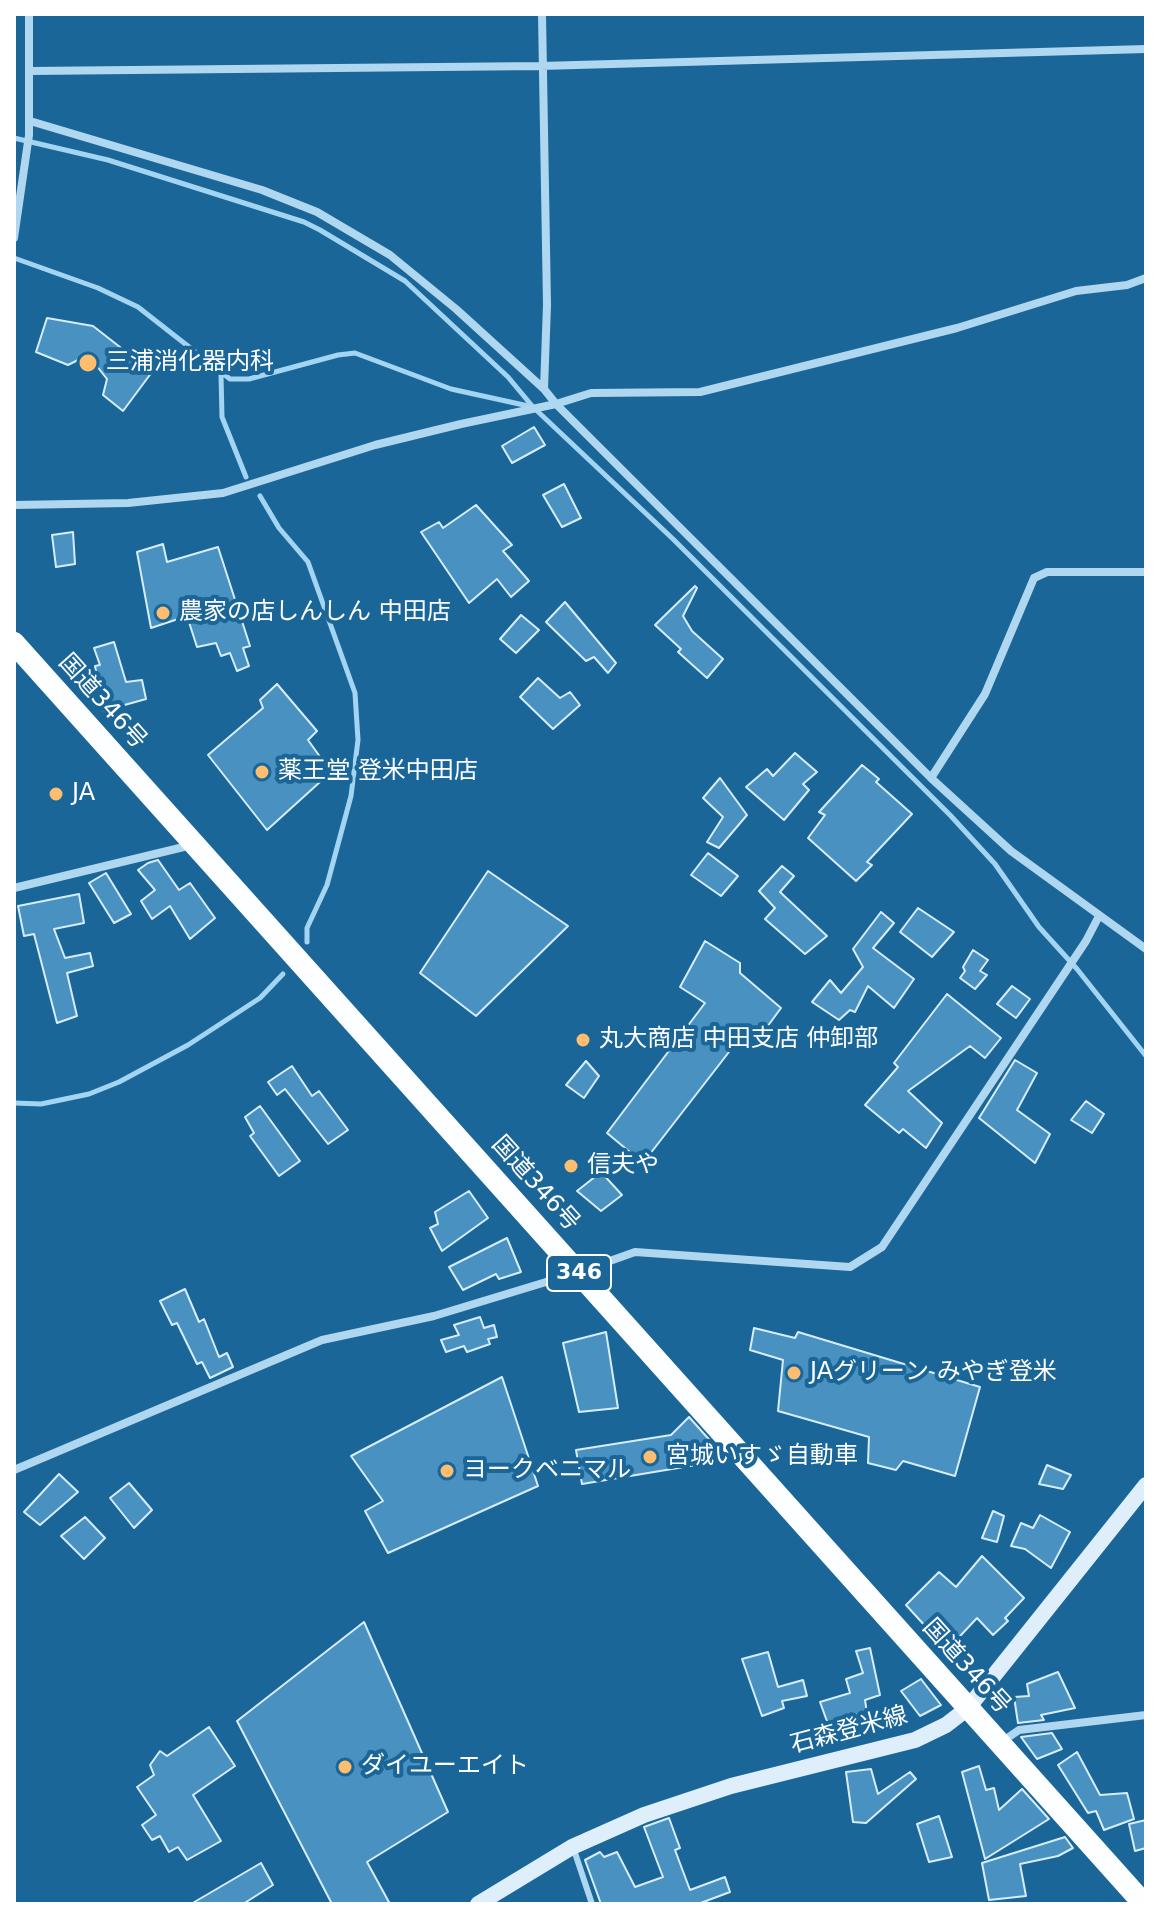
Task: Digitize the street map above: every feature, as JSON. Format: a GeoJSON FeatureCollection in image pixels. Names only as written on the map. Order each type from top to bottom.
{"type":"FeatureCollection","features":[{"type":"Feature","properties":{"kind":"highway","name":"国道346号"},"geometry":{"type":"LineString","coordinates":[[14,643],[1144,1904]]}},
{"type":"Feature","properties":{"kind":"main road","name":"石森登米線"},"geometry":{"type":"LineString","coordinates":[[478,1904],[572,1847],[644,1815],[731,1786],[915,1740],[946,1725],[968,1708],[1146,1485]]}},
{"type":"Feature","properties":{"kind":"street"},"geometry":{"type":"LineString","coordinates":[[14,238],[30,121],[29,14]]}},
{"type":"Feature","properties":{"kind":"street"},"geometry":{"type":"LineString","coordinates":[[542,14],[547,305],[544,389]]}},
{"type":"Feature","properties":{"kind":"street"},"geometry":{"type":"LineString","coordinates":[[30,71],[541,66],[1146,49]]}},
{"type":"Feature","properties":{"kind":"street"},"geometry":{"type":"LineString","coordinates":[[30,121],[262,190],[317,212],[390,255],[456,309],[544,389],[931,778],[1011,851],[1146,949]]}},
{"type":"Feature","properties":{"kind":"street"},"geometry":{"type":"LineString","coordinates":[[14,505],[128,503],[223,493],[375,445],[556,404],[591,393],[700,392],[957,328],[1076,291],[1127,285],[1146,278]]}},
{"type":"Feature","properties":{"kind":"street"},"geometry":{"type":"LineString","coordinates":[[931,778],[985,694],[1034,578],[1047,572],[1146,572]]}},
{"type":"Feature","properties":{"kind":"street"},"geometry":{"type":"LineString","coordinates":[[14,888],[195,844]]}},
{"type":"Feature","properties":{"kind":"street"},"geometry":{"type":"LineString","coordinates":[[14,1470],[322,1340],[434,1316],[635,1252],[850,1267],[882,1247],[1086,941],[1099,916]]}},
{"type":"Feature","properties":{"kind":"street"},"geometry":{"type":"LineString","coordinates":[[999,1743],[1019,1730],[1146,1715]]}},
{"type":"Feature","properties":{"kind":"lane"},"geometry":{"type":"LineString","coordinates":[[572,1847],[592,1904]]}},
{"type":"Feature","properties":{"kind":"building"},"geometry":{"type":"Polygon","coordinates":[[[47,318],[93,326],[152,372],[123,411],[103,395],[107,379],[88,355],[68,365],[36,352],[47,318]]]}},
{"type":"Feature","properties":{"kind":"building"},"geometry":{"type":"Polygon","coordinates":[[[534,427],[545,445],[512,463],[502,446],[534,427]]]}},
{"type":"Feature","properties":{"kind":"building"},"geometry":{"type":"Polygon","coordinates":[[[564,484],[581,518],[562,527],[543,495],[564,484]]]}},
{"type":"Feature","properties":{"kind":"building"},"geometry":{"type":"Polygon","coordinates":[[[476,505],[512,545],[503,551],[529,581],[511,597],[497,579],[469,603],[421,532],[439,522],[443,528],[476,505]]]}},
{"type":"Feature","properties":{"kind":"building"},"geometry":{"type":"Polygon","coordinates":[[[73,532],[75,564],[56,567],[52,535],[73,532]]]}},
{"type":"Feature","properties":{"kind":"building"},"geometry":{"type":"Polygon","coordinates":[[[163,544],[167,562],[218,547],[250,646],[243,648],[249,666],[237,671],[230,653],[221,656],[216,643],[197,647],[187,616],[151,628],[137,552],[163,544]]]}},
{"type":"Feature","properties":{"kind":"building"},"geometry":{"type":"Polygon","coordinates":[[[695,586],[697,588],[683,616],[692,631],[723,659],[707,678],[678,652],[681,649],[655,625],[695,586]]]}},
{"type":"Feature","properties":{"kind":"building"},"geometry":{"type":"Polygon","coordinates":[[[565,602],[616,663],[608,673],[594,657],[586,661],[546,622],[565,602]]]}},
{"type":"Feature","properties":{"kind":"building"},"geometry":{"type":"Polygon","coordinates":[[[521,615],[539,630],[516,653],[500,639],[521,615]]]}},
{"type":"Feature","properties":{"kind":"building"},"geometry":{"type":"Polygon","coordinates":[[[114,642],[126,682],[142,680],[146,699],[103,711],[95,666],[100,665],[94,648],[114,642]]]}},
{"type":"Feature","properties":{"kind":"building"},"geometry":{"type":"Polygon","coordinates":[[[538,678],[560,698],[570,692],[580,705],[553,729],[520,697],[538,678]]]}},
{"type":"Feature","properties":{"kind":"building"},"geometry":{"type":"Polygon","coordinates":[[[277,684],[317,731],[308,740],[331,772],[267,830],[208,755],[263,708],[260,700],[277,684]]]}},
{"type":"Feature","properties":{"kind":"building"},"geometry":{"type":"Polygon","coordinates":[[[795,753],[817,772],[803,784],[809,790],[784,820],[746,787],[767,769],[773,776],[795,753]]]}},
{"type":"Feature","properties":{"kind":"building"},"geometry":{"type":"Polygon","coordinates":[[[862,765],[912,814],[867,862],[872,865],[856,881],[808,838],[825,815],[819,812],[862,765]]]}},
{"type":"Feature","properties":{"kind":"building"},"geometry":{"type":"Polygon","coordinates":[[[720,778],[747,815],[719,848],[707,842],[723,817],[703,798],[720,778]]]}},
{"type":"Feature","properties":{"kind":"building"},"geometry":{"type":"Polygon","coordinates":[[[708,853],[738,876],[721,896],[691,875],[708,853]]]}},
{"type":"Feature","properties":{"kind":"building"},"geometry":{"type":"Polygon","coordinates":[[[158,860],[179,890],[190,883],[215,918],[190,939],[170,906],[152,919],[141,901],[155,890],[138,870],[158,860]]]}},
{"type":"Feature","properties":{"kind":"building"},"geometry":{"type":"Polygon","coordinates":[[[782,866],[794,876],[780,892],[827,936],[805,954],[765,919],[775,908],[759,891],[782,866]]]}},
{"type":"Feature","properties":{"kind":"building"},"geometry":{"type":"Polygon","coordinates":[[[488,871],[568,926],[476,1016],[420,973],[488,871]]]}},
{"type":"Feature","properties":{"kind":"building"},"geometry":{"type":"Polygon","coordinates":[[[106,873],[131,914],[114,923],[89,883],[106,873]]]}},
{"type":"Feature","properties":{"kind":"building"},"geometry":{"type":"Polygon","coordinates":[[[79,894],[84,923],[54,929],[65,958],[90,953],[93,966],[67,973],[77,1016],[57,1023],[34,934],[24,936],[18,906],[79,894]]]}},
{"type":"Feature","properties":{"kind":"building"},"geometry":{"type":"Polygon","coordinates":[[[918,908],[954,932],[932,957],[900,932],[918,908]]]}},
{"type":"Feature","properties":{"kind":"building"},"geometry":{"type":"Polygon","coordinates":[[[881,912],[894,923],[873,948],[914,979],[894,1008],[868,986],[855,1012],[850,1010],[839,1020],[812,1002],[830,980],[841,993],[863,967],[853,949],[881,912]]]}},
{"type":"Feature","properties":{"kind":"building"},"geometry":{"type":"Polygon","coordinates":[[[705,941],[740,963],[740,973],[781,1008],[759,1038],[746,1030],[643,1163],[607,1133],[705,1003],[680,987],[705,941]]]}},
{"type":"Feature","properties":{"kind":"building"},"geometry":{"type":"Polygon","coordinates":[[[973,950],[988,960],[980,971],[987,975],[975,989],[960,978],[973,950]]]}},
{"type":"Feature","properties":{"kind":"building"},"geometry":{"type":"Polygon","coordinates":[[[1012,986],[1030,999],[1016,1018],[997,1004],[1012,986]]]}},
{"type":"Feature","properties":{"kind":"building"},"geometry":{"type":"Polygon","coordinates":[[[947,994],[1001,1038],[985,1058],[970,1046],[908,1091],[942,1123],[926,1148],[903,1129],[899,1133],[865,1105],[898,1067],[894,1063],[947,994]]]}},
{"type":"Feature","properties":{"kind":"building"},"geometry":{"type":"Polygon","coordinates":[[[1015,1060],[1037,1073],[1017,1110],[1050,1134],[1035,1163],[979,1118],[1015,1060]]]}},
{"type":"Feature","properties":{"kind":"building"},"geometry":{"type":"Polygon","coordinates":[[[586,1061],[599,1076],[584,1098],[566,1085],[586,1061]]]}},
{"type":"Feature","properties":{"kind":"building"},"geometry":{"type":"Polygon","coordinates":[[[292,1066],[312,1096],[319,1091],[348,1130],[328,1144],[285,1089],[277,1095],[268,1082],[292,1066]]]}},
{"type":"Feature","properties":{"kind":"building"},"geometry":{"type":"Polygon","coordinates":[[[1086,1101],[1104,1114],[1092,1133],[1071,1120],[1086,1101]]]}},
{"type":"Feature","properties":{"kind":"building"},"geometry":{"type":"Polygon","coordinates":[[[260,1106],[300,1161],[279,1176],[250,1136],[254,1133],[245,1117],[260,1106]]]}},
{"type":"Feature","properties":{"kind":"building"},"geometry":{"type":"Polygon","coordinates":[[[601,1172],[622,1195],[601,1211],[577,1191],[601,1172]]]}},
{"type":"Feature","properties":{"kind":"building"},"geometry":{"type":"Polygon","coordinates":[[[469,1191],[488,1218],[442,1251],[430,1228],[438,1224],[435,1212],[469,1191]]]}},
{"type":"Feature","properties":{"kind":"building"},"geometry":{"type":"Polygon","coordinates":[[[507,1238],[521,1272],[499,1279],[496,1274],[463,1290],[449,1267],[507,1238]]]}},
{"type":"Feature","properties":{"kind":"building"},"geometry":{"type":"Polygon","coordinates":[[[185,1289],[199,1322],[204,1319],[219,1357],[227,1353],[233,1367],[210,1378],[202,1362],[197,1364],[177,1323],[172,1325],[160,1301],[185,1289]]]}},
{"type":"Feature","properties":{"kind":"building"},"geometry":{"type":"Polygon","coordinates":[[[480,1317],[484,1328],[494,1325],[497,1337],[488,1339],[490,1344],[467,1352],[464,1346],[446,1352],[441,1340],[459,1335],[454,1325],[480,1317]]]}},
{"type":"Feature","properties":{"kind":"building"},"geometry":{"type":"Polygon","coordinates":[[[754,1328],[795,1338],[798,1332],[980,1387],[955,1476],[903,1461],[896,1470],[868,1463],[869,1437],[778,1411],[783,1360],[750,1350],[754,1328]]]}},
{"type":"Feature","properties":{"kind":"building"},"geometry":{"type":"Polygon","coordinates":[[[606,1332],[618,1408],[579,1412],[563,1343],[606,1332]]]}},
{"type":"Feature","properties":{"kind":"building","name":"ヨークベニマル"},"geometry":{"type":"Polygon","coordinates":[[[502,1377],[538,1486],[388,1553],[365,1511],[383,1501],[351,1456],[502,1377]]]}},
{"type":"Feature","properties":{"kind":"building"},"geometry":{"type":"Polygon","coordinates":[[[689,1417],[714,1445],[702,1464],[582,1484],[576,1450],[671,1435],[689,1417]]]}},
{"type":"Feature","properties":{"kind":"building"},"geometry":{"type":"Polygon","coordinates":[[[1047,1465],[1071,1475],[1063,1489],[1039,1484],[1047,1465]]]}},
{"type":"Feature","properties":{"kind":"building"},"geometry":{"type":"Polygon","coordinates":[[[59,1474],[78,1492],[40,1525],[24,1512],[59,1474]]]}},
{"type":"Feature","properties":{"kind":"building"},"geometry":{"type":"Polygon","coordinates":[[[129,1483],[152,1510],[134,1528],[110,1498],[129,1483]]]}},
{"type":"Feature","properties":{"kind":"building"},"geometry":{"type":"Polygon","coordinates":[[[993,1511],[1004,1516],[997,1542],[982,1538],[993,1511]]]}},
{"type":"Feature","properties":{"kind":"building"},"geometry":{"type":"Polygon","coordinates":[[[1040,1515],[1070,1532],[1051,1568],[1025,1549],[1011,1546],[1021,1523],[1033,1528],[1040,1515]]]}},
{"type":"Feature","properties":{"kind":"building"},"geometry":{"type":"Polygon","coordinates":[[[85,1517],[105,1538],[84,1559],[61,1536],[85,1517]]]}},
{"type":"Feature","properties":{"kind":"building"},"geometry":{"type":"Polygon","coordinates":[[[982,1556],[1024,1598],[1005,1618],[1008,1621],[993,1635],[977,1618],[947,1650],[906,1605],[939,1572],[956,1587],[982,1556]]]}},
{"type":"Feature","properties":{"kind":"building","name":"ダイユーエイト"},"geometry":{"type":"Polygon","coordinates":[[[364,1622],[448,1812],[367,1862],[390,1904],[332,1904],[237,1721],[364,1622]]]}},
{"type":"Feature","properties":{"kind":"building"},"geometry":{"type":"Polygon","coordinates":[[[870,1648],[880,1695],[865,1700],[867,1713],[848,1716],[853,1733],[833,1738],[820,1702],[850,1693],[846,1679],[863,1673],[856,1651],[870,1648]]]}},
{"type":"Feature","properties":{"kind":"building"},"geometry":{"type":"Polygon","coordinates":[[[768,1652],[778,1687],[803,1680],[807,1696],[782,1701],[784,1708],[762,1716],[742,1659],[768,1652]]]}},
{"type":"Feature","properties":{"kind":"building"},"geometry":{"type":"Polygon","coordinates":[[[1058,1672],[1075,1708],[1041,1715],[1044,1720],[1018,1723],[1014,1697],[1029,1696],[1027,1684],[1058,1672]]]}},
{"type":"Feature","properties":{"kind":"building"},"geometry":{"type":"Polygon","coordinates":[[[921,1679],[941,1705],[920,1716],[901,1691],[921,1679]]]}},
{"type":"Feature","properties":{"kind":"building"},"geometry":{"type":"Polygon","coordinates":[[[209,1727],[235,1766],[193,1795],[221,1841],[187,1860],[178,1847],[169,1852],[160,1836],[152,1840],[142,1825],[156,1815],[137,1787],[154,1775],[150,1765],[160,1751],[167,1756],[209,1727]]]}},
{"type":"Feature","properties":{"kind":"building"},"geometry":{"type":"Polygon","coordinates":[[[1052,1733],[1062,1749],[1037,1759],[1021,1737],[1052,1733]]]}},
{"type":"Feature","properties":{"kind":"building"},"geometry":{"type":"Polygon","coordinates":[[[1077,1752],[1100,1795],[1127,1793],[1134,1819],[1104,1830],[1096,1811],[1088,1813],[1058,1765],[1077,1752]]]}},
{"type":"Feature","properties":{"kind":"building"},"geometry":{"type":"Polygon","coordinates":[[[979,1766],[986,1790],[994,1788],[999,1810],[1022,1789],[1049,1819],[985,1859],[962,1772],[979,1766]]]}},
{"type":"Feature","properties":{"kind":"building"},"geometry":{"type":"Polygon","coordinates":[[[871,1769],[878,1794],[910,1772],[916,1779],[866,1823],[853,1822],[846,1772],[871,1769]]]}},
{"type":"Feature","properties":{"kind":"building"},"geometry":{"type":"Polygon","coordinates":[[[939,1816],[952,1857],[929,1862],[917,1824],[939,1816]]]}},
{"type":"Feature","properties":{"kind":"building"},"geometry":{"type":"Polygon","coordinates":[[[669,1818],[680,1848],[675,1850],[690,1890],[725,1877],[730,1892],[698,1904],[601,1904],[585,1860],[600,1852],[604,1857],[617,1852],[635,1887],[663,1877],[644,1827],[669,1818]]]}},
{"type":"Feature","properties":{"kind":"building"},"geometry":{"type":"Polygon","coordinates":[[[1146,1820],[1146,1848],[1135,1851],[1129,1824],[1146,1820]]]}},
{"type":"Feature","properties":{"kind":"building"},"geometry":{"type":"Polygon","coordinates":[[[1065,1837],[1073,1848],[1058,1856],[1020,1864],[1026,1896],[989,1900],[982,1863],[1065,1837]]]}},
{"type":"Feature","properties":{"kind":"building"},"geometry":{"type":"Polygon","coordinates":[[[261,1863],[273,1885],[243,1904],[191,1904],[261,1863]]]}},
{"type":"Feature","properties":{"kind":"waterway"},"geometry":{"type":"LineString","coordinates":[[14,138],[108,160],[304,222],[320,230],[405,281],[508,377],[533,407]]}},
{"type":"Feature","properties":{"kind":"waterway"},"geometry":{"type":"LineString","coordinates":[[14,258],[98,288],[138,307],[230,379],[249,379],[355,353],[451,389],[533,407],[673,539],[950,815],[995,864],[1039,927],[1077,969],[1146,1056]]}},
{"type":"Feature","properties":{"kind":"waterway"},"geometry":{"type":"LineString","coordinates":[[221,375],[222,417],[246,477]]}},
{"type":"Feature","properties":{"kind":"waterway"},"geometry":{"type":"LineString","coordinates":[[260,496],[279,528],[308,562],[355,693],[358,740],[351,796],[327,885],[307,928],[307,942]]}},
{"type":"Feature","properties":{"kind":"waterway"},"geometry":{"type":"LineString","coordinates":[[14,1103],[41,1104],[89,1094],[119,1082],[188,1045],[260,998],[283,974]]}},
{"type":"Feature","properties":{"kind":"place","name":"三浦消化器内科"},"geometry":{"type":"Point","coordinates":[88,363]}},
{"type":"Feature","properties":{"kind":"place","name":"農家の店しんしん 中田店"},"geometry":{"type":"Point","coordinates":[163,613]}},
{"type":"Feature","properties":{"kind":"place","name":"薬王堂 登米中田店"},"geometry":{"type":"Point","coordinates":[262,772]}},
{"type":"Feature","properties":{"kind":"place","name":"JA"},"geometry":{"type":"Point","coordinates":[56,794]}},
{"type":"Feature","properties":{"kind":"place","name":"丸大商店 中田支店 仲卸部"},"geometry":{"type":"Point","coordinates":[583,1040]}},
{"type":"Feature","properties":{"kind":"place","name":"信夫や"},"geometry":{"type":"Point","coordinates":[571,1166]}},
{"type":"Feature","properties":{"kind":"place","name":"JAグリーン みやぎ登米"},"geometry":{"type":"Point","coordinates":[794,1373]}},
{"type":"Feature","properties":{"kind":"place","name":"宮城いすゞ自動車"},"geometry":{"type":"Point","coordinates":[650,1457]}},
{"type":"Feature","properties":{"kind":"place","name":"ヨークベニマル"},"geometry":{"type":"Point","coordinates":[447,1471]}},
{"type":"Feature","properties":{"kind":"place","name":"ダイユーエイト"},"geometry":{"type":"Point","coordinates":[345,1767]}}]}
